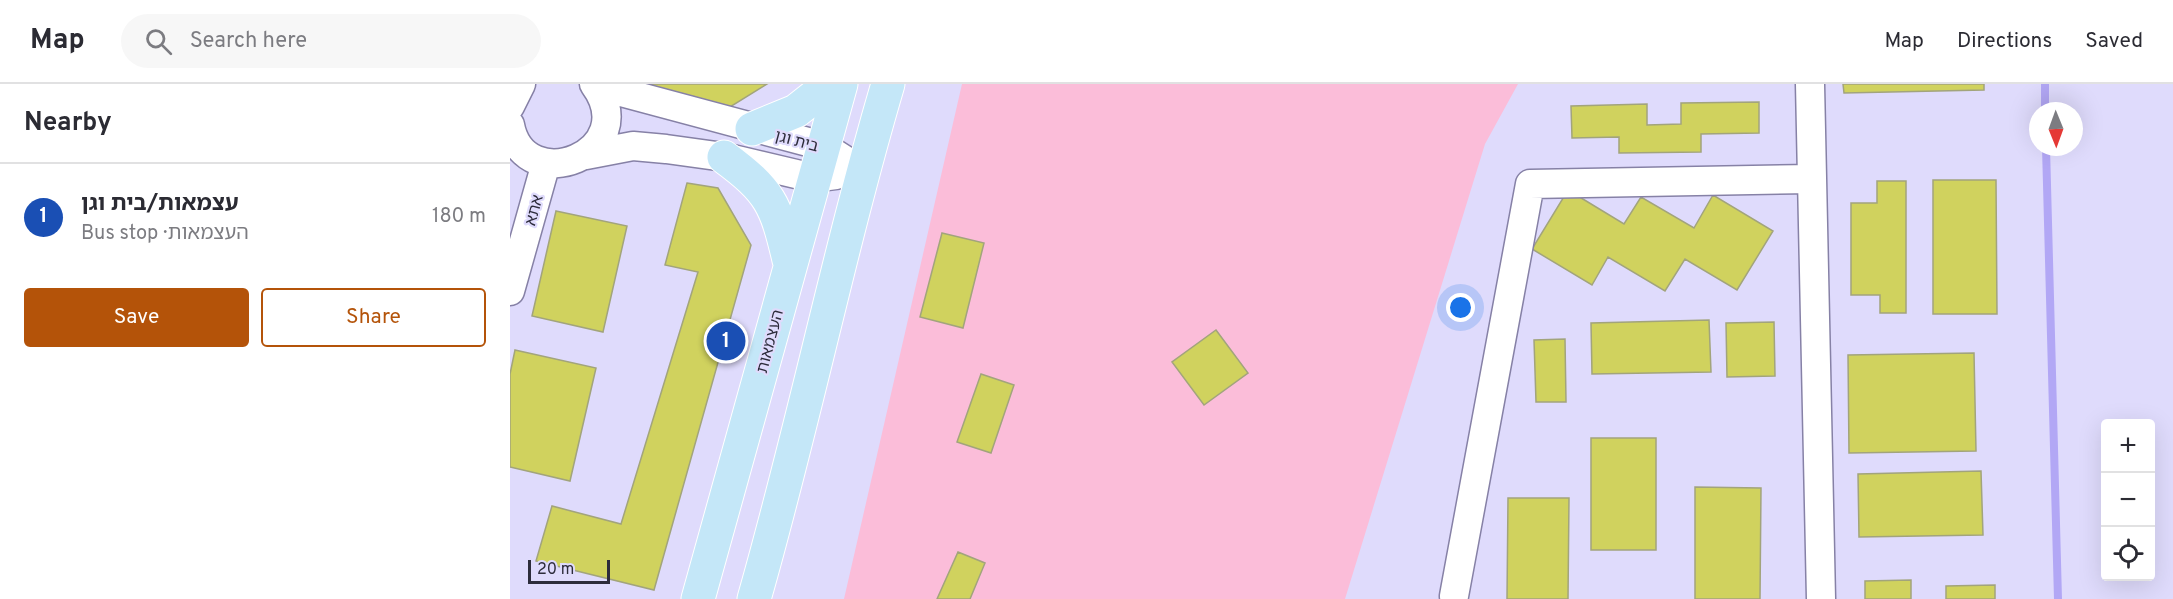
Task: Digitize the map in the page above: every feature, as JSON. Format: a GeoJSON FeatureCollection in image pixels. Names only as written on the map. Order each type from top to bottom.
{"type":"FeatureCollection","features":[{"type":"Feature","properties":{"kind":"main road"},"geometry":{"type":"LineString","coordinates":[[752,129],[796,111],[830,84]]}},
{"type":"Feature","properties":{"kind":"main road","name":"העצמאות"},"geometry":{"type":"LineString","coordinates":[[698,599],[813,178],[841,84]]}},
{"type":"Feature","properties":{"kind":"main road"},"geometry":{"type":"LineString","coordinates":[[754,599],[778,512],[862,171],[888,84]]}},
{"type":"Feature","properties":{"kind":"main road"},"geometry":{"type":"LineString","coordinates":[[724,157],[752,178],[767,193],[780,222],[790,262]]}},
{"type":"Feature","properties":{"kind":"street"},"geometry":{"type":"LineString","coordinates":[[510,106],[521,84]]}},
{"type":"Feature","properties":{"kind":"street"},"geometry":{"type":"LineString","coordinates":[[1810,84],[1821,599]]}},
{"type":"Feature","properties":{"kind":"street"},"geometry":{"type":"LineString","coordinates":[[586,154],[597,145],[606,120],[605,107],[595,85]]}},
{"type":"Feature","properties":{"kind":"street","name":"בית וגן"},"geometry":{"type":"LineString","coordinates":[[595,85],[822,146],[862,171]]}},
{"type":"Feature","properties":{"kind":"street"},"geometry":{"type":"LineString","coordinates":[[510,125],[516,141],[524,151],[546,163]]}},
{"type":"Feature","properties":{"kind":"street","name":"בית וגן"},"geometry":{"type":"LineString","coordinates":[[546,163],[574,162],[586,154],[633,146],[724,157],[813,178],[862,171]]}},
{"type":"Feature","properties":{"kind":"street","name":"אתא"},"geometry":{"type":"LineString","coordinates":[[510,291],[546,163]]}},
{"type":"Feature","properties":{"kind":"street"},"geometry":{"type":"LineString","coordinates":[[1454,596],[1530,184],[1811,178]]}},
{"type":"Feature","properties":{"kind":"shaded area"},"geometry":{"type":"Polygon","coordinates":[[[962,84],[1518,84],[1485,144],[1345,599],[844,599],[962,84]]]}},
{"type":"Feature","properties":{"kind":"building"},"geometry":{"type":"Polygon","coordinates":[[[630,84],[767,84],[730,107],[630,84]]]}},
{"type":"Feature","properties":{"kind":"building"},"geometry":{"type":"Polygon","coordinates":[[[1843,84],[1984,84],[1984,90],[1844,93],[1843,84]]]}},
{"type":"Feature","properties":{"kind":"building"},"geometry":{"type":"Polygon","coordinates":[[[1759,102],[1759,133],[1701,134],[1701,152],[1619,153],[1619,137],[1572,138],[1571,106],[1647,104],[1647,125],[1681,124],[1681,103],[1759,102]]]}},
{"type":"Feature","properties":{"kind":"building"},"geometry":{"type":"Polygon","coordinates":[[[1933,180],[1996,180],[1997,314],[1933,314],[1933,180]]]}},
{"type":"Feature","properties":{"kind":"building"},"geometry":{"type":"Polygon","coordinates":[[[1877,181],[1906,181],[1906,313],[1880,313],[1880,295],[1851,295],[1851,203],[1877,203],[1877,181]]]}},
{"type":"Feature","properties":{"kind":"building"},"geometry":{"type":"Polygon","coordinates":[[[687,183],[718,188],[751,245],[654,590],[536,561],[552,506],[621,524],[698,272],[665,265],[687,183]]]}},
{"type":"Feature","properties":{"kind":"building"},"geometry":{"type":"Polygon","coordinates":[[[1568,190],[1624,224],[1641,197],[1694,228],[1713,195],[1773,231],[1737,290],[1685,259],[1665,291],[1608,257],[1592,285],[1532,249],[1568,190]]]}},
{"type":"Feature","properties":{"kind":"building"},"geometry":{"type":"Polygon","coordinates":[[[556,211],[627,226],[603,332],[532,316],[556,211]]]}},
{"type":"Feature","properties":{"kind":"building"},"geometry":{"type":"Polygon","coordinates":[[[942,233],[984,243],[963,328],[920,317],[942,233]]]}},
{"type":"Feature","properties":{"kind":"building"},"geometry":{"type":"Polygon","coordinates":[[[1709,320],[1711,372],[1592,374],[1591,323],[1709,320]]]}},
{"type":"Feature","properties":{"kind":"building"},"geometry":{"type":"Polygon","coordinates":[[[1774,322],[1775,376],[1727,377],[1726,323],[1774,322]]]}},
{"type":"Feature","properties":{"kind":"building"},"geometry":{"type":"Polygon","coordinates":[[[1216,330],[1248,373],[1204,405],[1172,362],[1216,330]]]}},
{"type":"Feature","properties":{"kind":"building"},"geometry":{"type":"Polygon","coordinates":[[[1565,339],[1566,402],[1536,402],[1534,340],[1565,339]]]}},
{"type":"Feature","properties":{"kind":"building"},"geometry":{"type":"Polygon","coordinates":[[[515,350],[596,368],[570,481],[510,467],[510,374],[515,350]]]}},
{"type":"Feature","properties":{"kind":"building"},"geometry":{"type":"Polygon","coordinates":[[[1974,353],[1976,451],[1849,453],[1848,355],[1974,353]]]}},
{"type":"Feature","properties":{"kind":"building"},"geometry":{"type":"Polygon","coordinates":[[[981,374],[1014,385],[991,453],[957,442],[981,374]]]}},
{"type":"Feature","properties":{"kind":"building"},"geometry":{"type":"Polygon","coordinates":[[[1591,438],[1656,438],[1656,550],[1591,550],[1591,438]]]}},
{"type":"Feature","properties":{"kind":"building"},"geometry":{"type":"Polygon","coordinates":[[[1981,471],[1983,535],[1859,537],[1858,474],[1981,471]]]}},
{"type":"Feature","properties":{"kind":"building"},"geometry":{"type":"Polygon","coordinates":[[[1695,487],[1761,488],[1760,599],[1695,599],[1695,487]]]}},
{"type":"Feature","properties":{"kind":"building"},"geometry":{"type":"Polygon","coordinates":[[[1508,498],[1569,498],[1568,599],[1507,599],[1508,498]]]}},
{"type":"Feature","properties":{"kind":"building"},"geometry":{"type":"Polygon","coordinates":[[[958,552],[985,563],[970,599],[937,599],[958,552]]]}},
{"type":"Feature","properties":{"kind":"building"},"geometry":{"type":"Polygon","coordinates":[[[1911,580],[1911,599],[1865,599],[1865,581],[1911,580]]]}},
{"type":"Feature","properties":{"kind":"building"},"geometry":{"type":"Polygon","coordinates":[[[1995,585],[1995,599],[1946,599],[1946,586],[1995,585]]]}},
{"type":"Feature","properties":{"kind":"waterway"},"geometry":{"type":"LineString","coordinates":[[2045,84],[2045,102]]}},
{"type":"Feature","properties":{"kind":"waterway"},"geometry":{"type":"LineString","coordinates":[[2046,156],[2058,599]]}},
{"type":"Feature","properties":{"kind":"place","name":"עצמאות/בית וגן"},"geometry":{"type":"Point","coordinates":[726,341]}}]}
